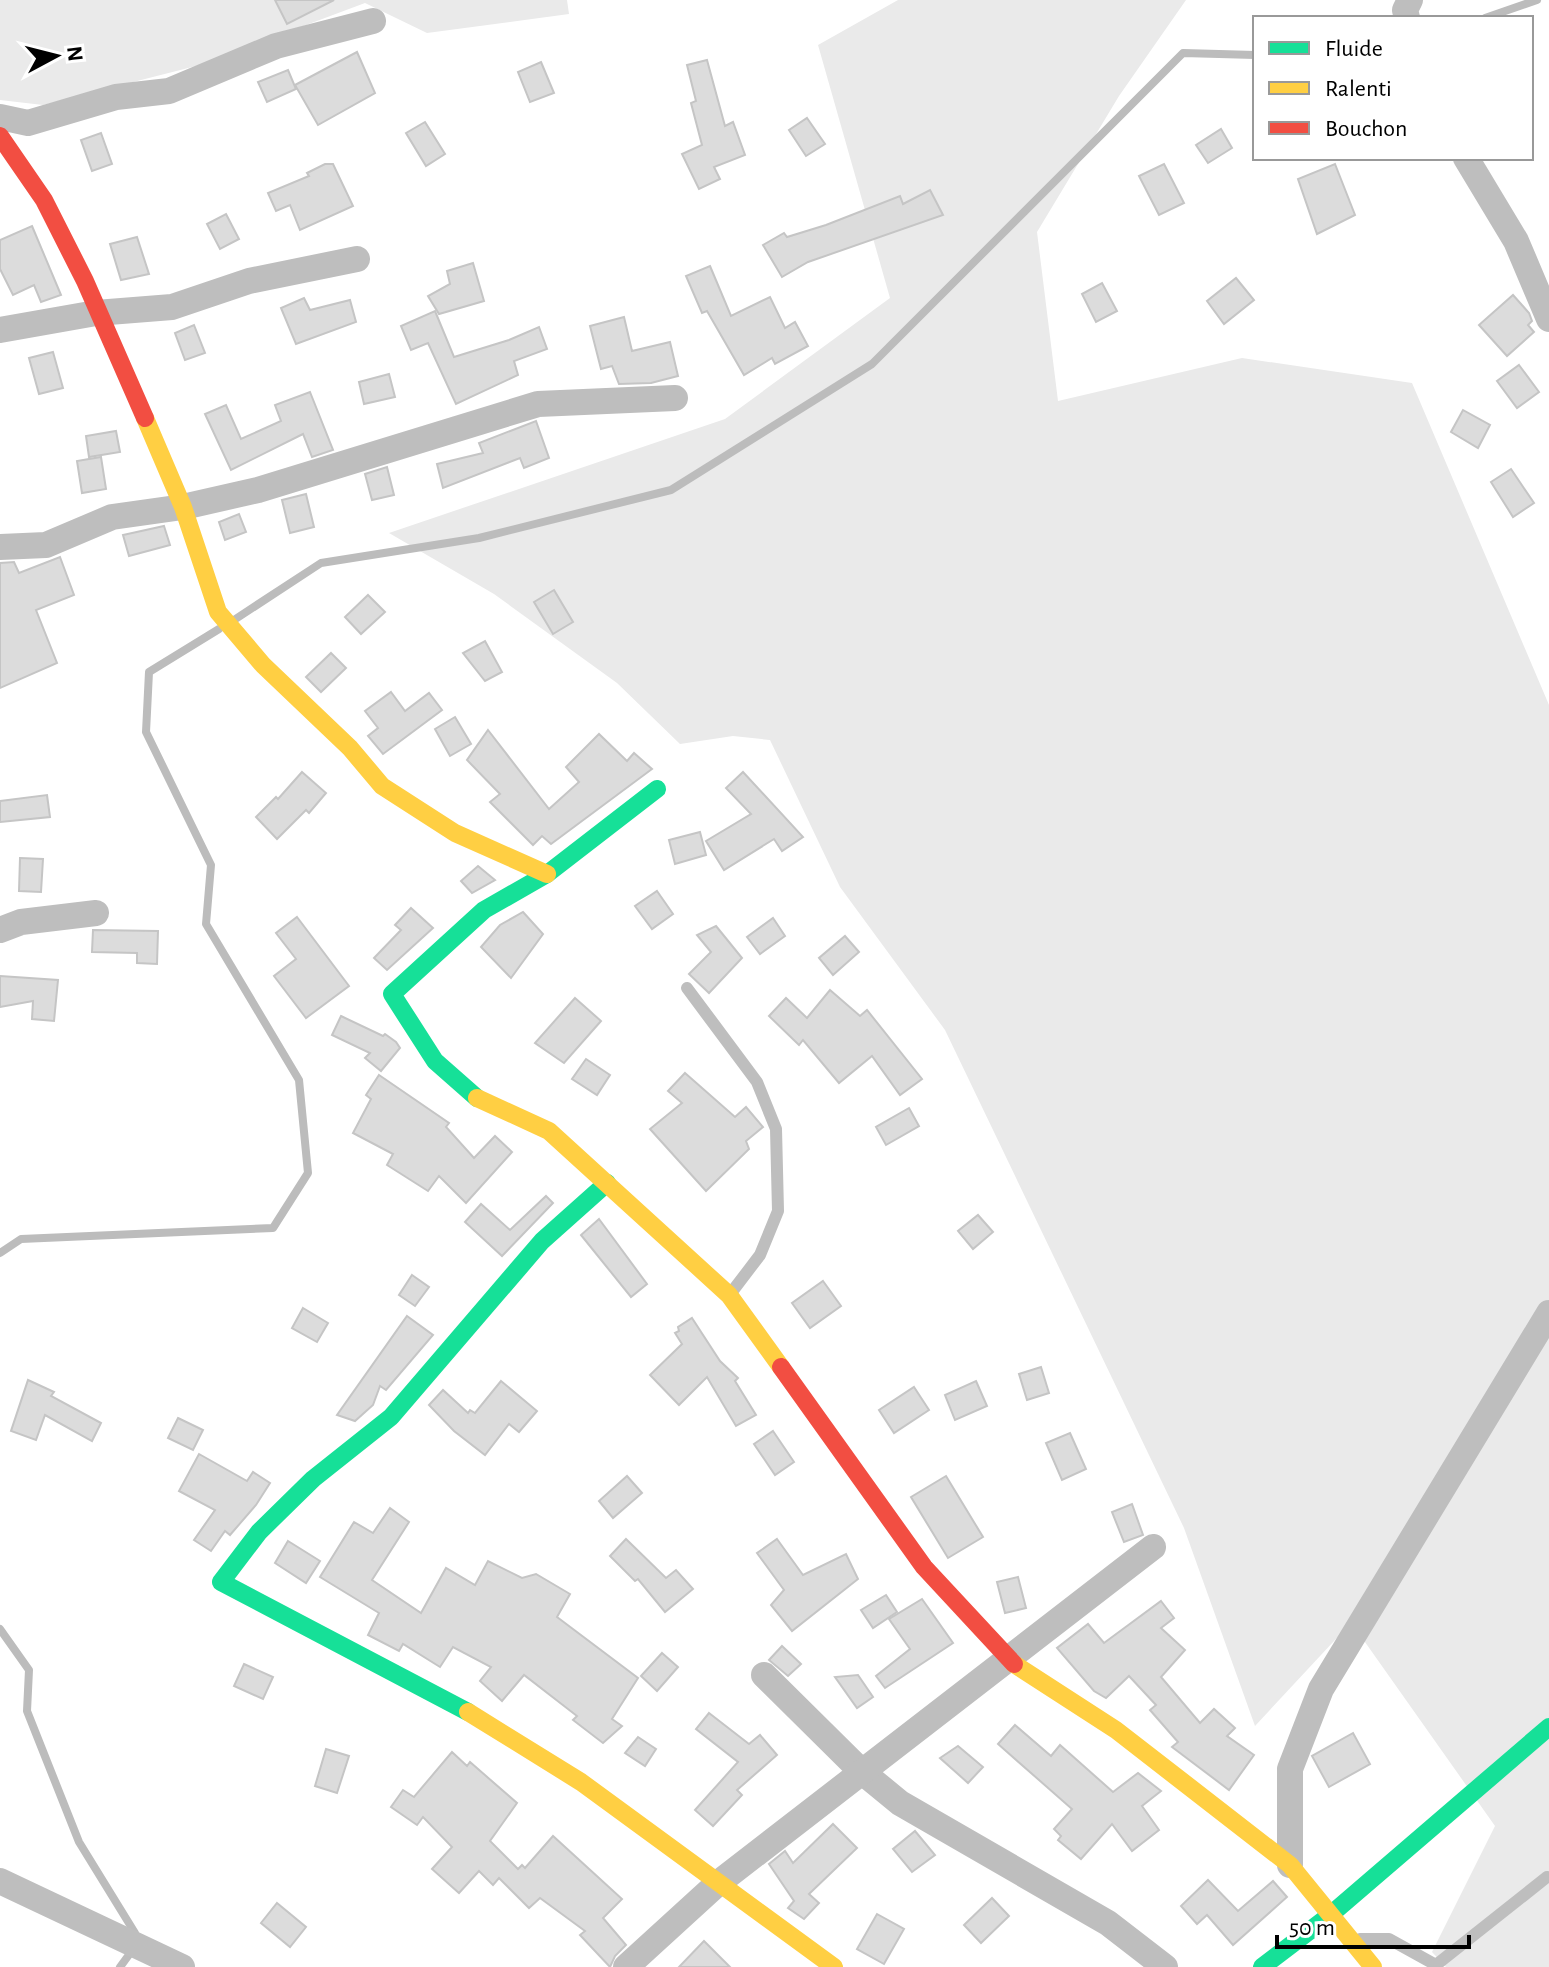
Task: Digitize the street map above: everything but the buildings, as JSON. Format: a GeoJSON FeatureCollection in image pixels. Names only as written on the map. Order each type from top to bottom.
{"type":"FeatureCollection","features":[{"type":"Feature","properties":{"kind":"street"},"geometry":{"type":"LineString","coordinates":[[0,117],[28,123],[116,97],[169,91],[276,46],[373,21]]}},
{"type":"Feature","properties":{"kind":"street"},"geometry":{"type":"LineString","coordinates":[[0,136],[44,200],[85,281],[96,313],[183,507],[218,612],[263,665],[350,748],[382,786],[455,833],[547,874]]}},
{"type":"Feature","properties":{"kind":"street"},"geometry":{"type":"LineString","coordinates":[[1467,160],[1516,241],[1549,319]]}},
{"type":"Feature","properties":{"kind":"street"},"geometry":{"type":"LineString","coordinates":[[0,330],[96,313],[172,307],[249,281],[357,259]]}},
{"type":"Feature","properties":{"kind":"street"},"geometry":{"type":"LineString","coordinates":[[0,547],[46,545],[112,517],[183,507],[258,490],[538,404],[675,398]]}},
{"type":"Feature","properties":{"kind":"street"},"geometry":{"type":"LineString","coordinates":[[657,789],[547,874],[484,910],[392,994],[418,1042],[468,1093],[497,1108],[526,1115],[607,1183],[729,1295],[924,1567],[1006,1659],[1116,1730],[1290,1865],[1373,1967]]}},
{"type":"Feature","properties":{"kind":"street"},"geometry":{"type":"LineString","coordinates":[[0,930],[21,922],[96,913]]}},
{"type":"Feature","properties":{"kind":"street"},"geometry":{"type":"LineString","coordinates":[[607,1183],[542,1241],[391,1417],[361,1444],[313,1479],[259,1532],[221,1582],[478,1717],[581,1782],[834,1967]]}},
{"type":"Feature","properties":{"kind":"street"},"geometry":{"type":"LineString","coordinates":[[1290,1865],[1290,1769],[1321,1689],[1549,1313]]}},
{"type":"Feature","properties":{"kind":"street"},"geometry":{"type":"LineString","coordinates":[[626,1967],[717,1884],[1153,1547]]}},
{"type":"Feature","properties":{"kind":"street"},"geometry":{"type":"LineString","coordinates":[[764,1675],[861,1771],[900,1803],[1108,1923],[1165,1967]]}},
{"type":"Feature","properties":{"kind":"street"},"geometry":{"type":"LineString","coordinates":[[1262,1967],[1329,1916],[1549,1727]]}},
{"type":"Feature","properties":{"kind":"street"},"geometry":{"type":"LineString","coordinates":[[0,1881],[182,1967]]}},
{"type":"Feature","properties":{"kind":"lane"},"geometry":{"type":"LineString","coordinates":[[687,988],[757,1082],[776,1129],[778,1211],[760,1255],[729,1295]]}},
{"type":"Feature","properties":{"kind":"lane"},"geometry":{"type":"LineString","coordinates":[[1348,1939],[1389,1939],[1436,1965],[1547,1877]]}},
{"type":"Feature","properties":{"kind":"shaded area"},"geometry":{"type":"Polygon","coordinates":[[[0,0],[567,0],[569,14],[427,33],[365,3],[196,66],[43,105],[0,100],[0,0]]]}},
{"type":"Feature","properties":{"kind":"shaded area"},"geometry":{"type":"Polygon","coordinates":[[[898,0],[1186,0],[1119,96],[1037,232],[1058,401],[1242,358],[1412,383],[1549,705],[1549,1967],[1446,1967],[1432,1952],[1495,1826],[1360,1635],[1348,1626],[1255,1726],[1184,1528],[945,1030],[840,887],[770,740],[733,736],[680,744],[617,683],[494,594],[389,533],[725,419],[890,298],[818,45],[898,0]]]}},
{"type":"Feature","properties":{"kind":"waterway"},"geometry":{"type":"LineString","coordinates":[[1491,16],[1537,0]]}},
{"type":"Feature","properties":{"kind":"waterway"},"geometry":{"type":"LineString","coordinates":[[234,620],[321,563],[479,538],[671,490],[872,364],[1183,53],[1253,55]]}},
{"type":"Feature","properties":{"kind":"waterway"},"geometry":{"type":"LineString","coordinates":[[0,1253],[21,1239],[273,1228],[308,1173],[299,1080],[206,924],[211,865],[146,732],[149,672],[219,629]]}},
{"type":"Feature","properties":{"kind":"waterway"},"geometry":{"type":"LineString","coordinates":[[0,1629],[29,1670],[27,1711],[79,1842],[135,1933],[131,1952],[120,1967]]}},
{"type":"Feature","properties":{"kind":"traffic: fast"},"geometry":{"type":"LineString","coordinates":[[477,1098],[435,1061],[392,994],[484,910],[547,874],[657,789]]}},
{"type":"Feature","properties":{"kind":"traffic: fast"},"geometry":{"type":"LineString","coordinates":[[468,1712],[221,1582],[259,1532],[313,1479],[391,1417],[542,1241],[607,1183]]}},
{"type":"Feature","properties":{"kind":"traffic: fast"},"geometry":{"type":"LineString","coordinates":[[1262,1967],[1329,1916],[1549,1727]]}},
{"type":"Feature","properties":{"kind":"traffic: slow"},"geometry":{"type":"LineString","coordinates":[[145,418],[183,507],[218,612],[263,665],[350,748],[382,786],[455,833],[547,874]]}},
{"type":"Feature","properties":{"kind":"traffic: slow"},"geometry":{"type":"LineString","coordinates":[[477,1098],[549,1131],[729,1295],[781,1367]]}},
{"type":"Feature","properties":{"kind":"traffic: slow"},"geometry":{"type":"LineString","coordinates":[[1014,1664],[1116,1730],[1290,1865],[1373,1967]]}},
{"type":"Feature","properties":{"kind":"traffic: slow"},"geometry":{"type":"LineString","coordinates":[[468,1712],[581,1782],[834,1967]]}},
{"type":"Feature","properties":{"kind":"traffic: jam"},"geometry":{"type":"LineString","coordinates":[[0,136],[44,200],[85,281],[145,418]]}},
{"type":"Feature","properties":{"kind":"traffic: jam"},"geometry":{"type":"LineString","coordinates":[[781,1367],[924,1567],[1014,1664]]}}]}
